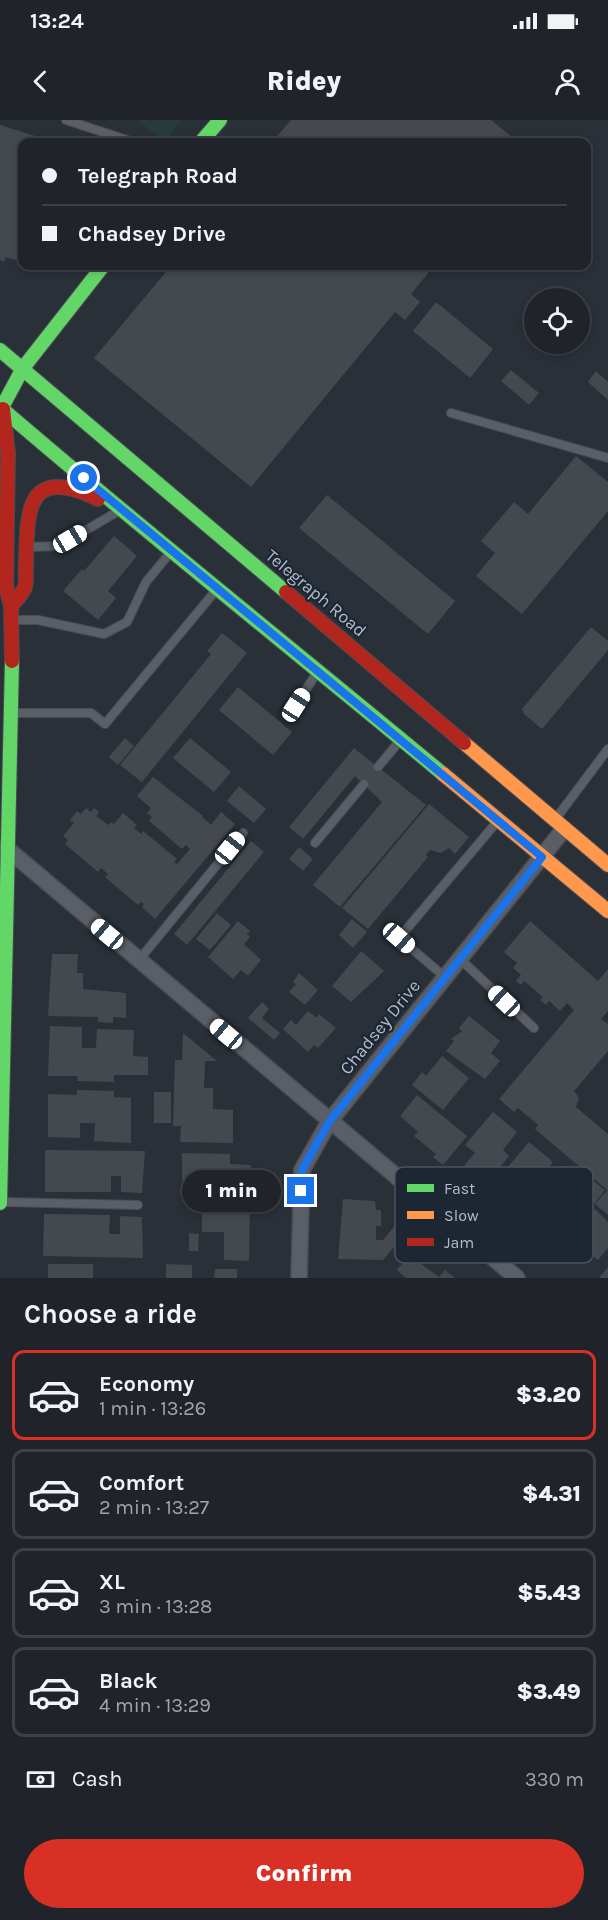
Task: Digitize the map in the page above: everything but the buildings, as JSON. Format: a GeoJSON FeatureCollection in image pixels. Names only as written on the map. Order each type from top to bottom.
{"type":"FeatureCollection","features":[{"type":"Feature","properties":{"kind":"main road"},"geometry":{"type":"LineString","coordinates":[[204,138],[220,120]]}},
{"type":"Feature","properties":{"kind":"main road"},"geometry":{"type":"LineString","coordinates":[[0,1203],[4,846],[12,713],[11,613],[6,586],[8,453],[1,409],[23,368],[101,270]]}},
{"type":"Feature","properties":{"kind":"main road","name":"Telegraph Road"},"geometry":{"type":"LineString","coordinates":[[0,350],[608,865]]}},
{"type":"Feature","properties":{"kind":"main road"},"geometry":{"type":"LineString","coordinates":[[1,409],[120,510],[219,587],[608,911]]}},
{"type":"Feature","properties":{"kind":"main road"},"geometry":{"type":"LineString","coordinates":[[11,613],[25,588],[27,514],[30,504],[45,490],[62,486],[81,490],[120,510]]}},
{"type":"Feature","properties":{"kind":"street","name":"Chadsey Drive"},"geometry":{"type":"LineString","coordinates":[[299,1278],[302,1170],[329,1122],[542,857],[559,825]]}},
{"type":"Feature","properties":{"kind":"street"},"geometry":{"type":"LineString","coordinates":[[4,846],[395,1177]]}},
{"type":"Feature","properties":{"kind":"street"},"geometry":{"type":"LineString","coordinates":[[499,1263],[517,1278]]}},
{"type":"Feature","properties":{"kind":"lane"},"geometry":{"type":"LineString","coordinates":[[66,120],[121,138]]}},
{"type":"Feature","properties":{"kind":"lane"},"geometry":{"type":"LineString","coordinates":[[451,413],[608,458]]}},
{"type":"Feature","properties":{"kind":"lane"},"geometry":{"type":"LineString","coordinates":[[26,548],[59,546],[120,510]]}},
{"type":"Feature","properties":{"kind":"lane"},"geometry":{"type":"LineString","coordinates":[[11,613],[104,634],[127,622],[146,582],[172,550]]}},
{"type":"Feature","properties":{"kind":"lane"},"geometry":{"type":"LineString","coordinates":[[12,713],[91,712],[105,724],[219,587]]}},
{"type":"Feature","properties":{"kind":"lane"},"geometry":{"type":"LineString","coordinates":[[296,705],[318,670]]}},
{"type":"Feature","properties":{"kind":"lane"},"geometry":{"type":"LineString","coordinates":[[378,767],[401,739]]}},
{"type":"Feature","properties":{"kind":"lane"},"geometry":{"type":"LineString","coordinates":[[559,825],[608,749]]}},
{"type":"Feature","properties":{"kind":"lane"},"geometry":{"type":"LineString","coordinates":[[315,843],[364,784]]}},
{"type":"Feature","properties":{"kind":"lane"},"geometry":{"type":"LineString","coordinates":[[446,977],[399,938],[498,820]]}},
{"type":"Feature","properties":{"kind":"lane"},"geometry":{"type":"LineString","coordinates":[[140,960],[243,832]]}},
{"type":"Feature","properties":{"kind":"lane"},"geometry":{"type":"LineString","coordinates":[[460,959],[534,1028]]}},
{"type":"Feature","properties":{"kind":"lane"},"geometry":{"type":"LineString","coordinates":[[0,1203],[138,1205]]}},
{"type":"Feature","properties":{"kind":"green space"},"geometry":{"type":"Polygon","coordinates":[[[136,120],[182,120],[167,138],[162,138],[136,120]]]}},
{"type":"Feature","properties":{"kind":"traffic: fast"},"geometry":{"type":"LineString","coordinates":[[204,138],[220,120]]}},
{"type":"Feature","properties":{"kind":"traffic: fast"},"geometry":{"type":"LineString","coordinates":[[0,411],[23,368],[100,270]]}},
{"type":"Feature","properties":{"kind":"traffic: fast"},"geometry":{"type":"LineString","coordinates":[[0,350],[286,592]]}},
{"type":"Feature","properties":{"kind":"traffic: fast"},"geometry":{"type":"LineString","coordinates":[[0,407],[443,774]]}},
{"type":"Feature","properties":{"kind":"traffic: fast"},"geometry":{"type":"LineString","coordinates":[[0,1203],[12,661]]}},
{"type":"Feature","properties":{"kind":"traffic: slow"},"geometry":{"type":"LineString","coordinates":[[464,743],[608,865]]}},
{"type":"Feature","properties":{"kind":"traffic: slow"},"geometry":{"type":"LineString","coordinates":[[443,774],[608,911]]}},
{"type":"Feature","properties":{"kind":"traffic: jam"},"geometry":{"type":"LineString","coordinates":[[3,409],[8,453],[6,586],[11,606],[12,661]]}},
{"type":"Feature","properties":{"kind":"traffic: jam"},"geometry":{"type":"LineString","coordinates":[[11,606],[26,585],[28,525],[30,510],[36,498],[44,490],[57,487],[75,490],[98,499]]}},
{"type":"Feature","properties":{"kind":"traffic: jam"},"geometry":{"type":"LineString","coordinates":[[286,592],[464,743]]}},
{"type":"Feature","properties":{"kind":"route"},"geometry":{"type":"LineString","coordinates":[[84,478],[120,510],[219,587],[542,857],[329,1122],[302,1170],[301,1191]]}}]}
